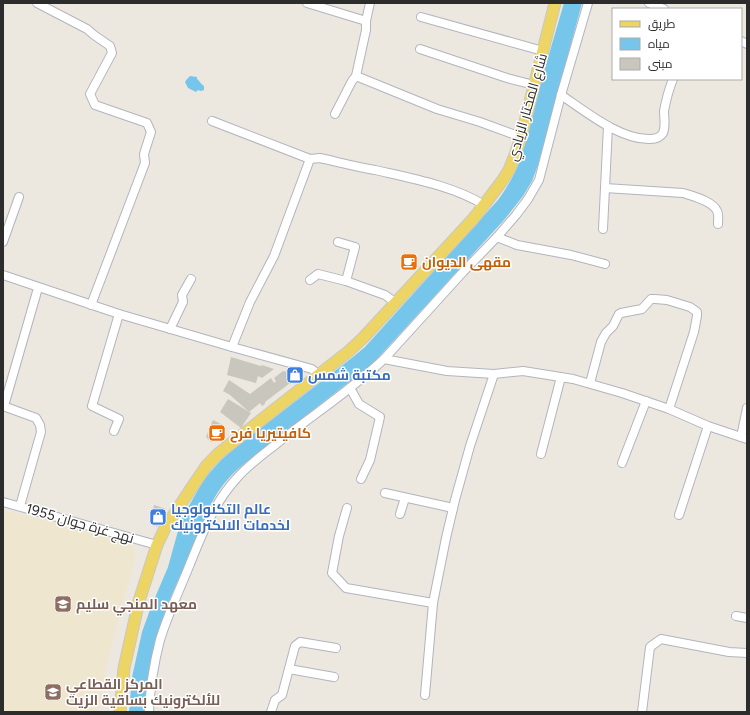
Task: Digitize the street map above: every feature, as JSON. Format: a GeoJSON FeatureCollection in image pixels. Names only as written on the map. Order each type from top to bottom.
{"type":"FeatureCollection","features":[{"type":"Feature","properties":{"kind":"main road","name":"شارع المختار الزيادي"},"geometry":{"type":"LineString","coordinates":[[120,712],[124,668],[139,601],[165,528],[207,465],[219,453],[354,346],[396,303],[473,219],[502,181],[509,170],[521,137],[555,3]]}},
{"type":"Feature","properties":{"kind":"street"},"geometry":{"type":"LineString","coordinates":[[37,3],[87,29],[110,46],[112,53],[90,94],[95,105],[147,123],[151,132],[144,154],[145,163],[92,305]]}},
{"type":"Feature","properties":{"kind":"street"},"geometry":{"type":"LineString","coordinates":[[307,3],[366,21]]}},
{"type":"Feature","properties":{"kind":"street"},"geometry":{"type":"LineString","coordinates":[[335,114],[356,76],[370,3]]}},
{"type":"Feature","properties":{"kind":"street"},"geometry":{"type":"LineString","coordinates":[[149,712],[160,640],[206,526],[223,494],[249,466],[350,388],[384,359],[497,237],[528,199],[539,180],[561,95],[588,3]]}},
{"type":"Feature","properties":{"kind":"street"},"geometry":{"type":"LineString","coordinates":[[649,3],[662,8]]}},
{"type":"Feature","properties":{"kind":"street"},"geometry":{"type":"LineString","coordinates":[[421,17],[543,51]]}},
{"type":"Feature","properties":{"kind":"street"},"geometry":{"type":"LineString","coordinates":[[420,49],[534,85]]}},
{"type":"Feature","properties":{"kind":"street"},"geometry":{"type":"LineString","coordinates":[[356,76],[437,109],[480,122],[521,137]]}},
{"type":"Feature","properties":{"kind":"street"},"geometry":{"type":"LineString","coordinates":[[561,95],[608,126],[622,133],[637,138],[657,138],[662,135],[664,129],[666,101],[673,80]]}},
{"type":"Feature","properties":{"kind":"street"},"geometry":{"type":"LineString","coordinates":[[212,121],[310,159],[320,158],[422,181],[472,198],[484,205]]}},
{"type":"Feature","properties":{"kind":"street"},"geometry":{"type":"LineString","coordinates":[[603,229],[608,126]]}},
{"type":"Feature","properties":{"kind":"street"},"geometry":{"type":"LineString","coordinates":[[232,347],[250,302],[274,256],[310,159]]}},
{"type":"Feature","properties":{"kind":"street"},"geometry":{"type":"LineString","coordinates":[[605,188],[683,193],[694,196],[710,203],[713,206],[717,211],[718,224]]}},
{"type":"Feature","properties":{"kind":"street"},"geometry":{"type":"LineString","coordinates":[[3,242],[19,197]]}},
{"type":"Feature","properties":{"kind":"street"},"geometry":{"type":"LineString","coordinates":[[497,237],[517,245],[571,255],[604,264]]}},
{"type":"Feature","properties":{"kind":"street"},"geometry":{"type":"LineString","coordinates":[[338,242],[355,247],[346,281]]}},
{"type":"Feature","properties":{"kind":"street"},"geometry":{"type":"LineString","coordinates":[[310,280],[318,274],[346,281],[385,295],[396,303]]}},
{"type":"Feature","properties":{"kind":"street"},"geometry":{"type":"LineString","coordinates":[[3,276],[119,314],[312,369],[318,375]]}},
{"type":"Feature","properties":{"kind":"street"},"geometry":{"type":"LineString","coordinates":[[170,329],[183,302],[182,294],[191,279]]}},
{"type":"Feature","properties":{"kind":"street"},"geometry":{"type":"LineString","coordinates":[[20,506],[41,432],[40,425],[36,418],[3,406],[38,288]]}},
{"type":"Feature","properties":{"kind":"street"},"geometry":{"type":"LineString","coordinates":[[590,383],[601,342],[606,333],[613,326],[619,314],[642,309],[651,299],[655,298],[690,307],[697,312],[694,332],[669,409]]}},
{"type":"Feature","properties":{"kind":"street"},"geometry":{"type":"LineString","coordinates":[[114,431],[118,419],[92,406],[119,314]]}},
{"type":"Feature","properties":{"kind":"street"},"geometry":{"type":"LineString","coordinates":[[384,359],[447,370],[494,374],[524,371],[573,379],[646,401],[708,426],[744,438],[747,408]]}},
{"type":"Feature","properties":{"kind":"street"},"geometry":{"type":"LineString","coordinates":[[425,695],[433,603],[446,538],[470,446],[494,374]]}},
{"type":"Feature","properties":{"kind":"street"},"geometry":{"type":"LineString","coordinates":[[541,454],[561,377]]}},
{"type":"Feature","properties":{"kind":"street"},"geometry":{"type":"LineString","coordinates":[[350,388],[359,404],[380,417],[370,460],[361,479]]}},
{"type":"Feature","properties":{"kind":"street"},"geometry":{"type":"LineString","coordinates":[[622,463],[646,401]]}},
{"type":"Feature","properties":{"kind":"street"},"geometry":{"type":"LineString","coordinates":[[679,515],[708,426]]}},
{"type":"Feature","properties":{"kind":"street"},"geometry":{"type":"LineString","coordinates":[[385,494],[453,508]]}},
{"type":"Feature","properties":{"kind":"street"},"geometry":{"type":"LineString","coordinates":[[400,514],[405,498]]}},
{"type":"Feature","properties":{"kind":"street","name":"نهج غرة جوان 1955"},"geometry":{"type":"LineString","coordinates":[[3,502],[158,545]]}},
{"type":"Feature","properties":{"kind":"street"},"geometry":{"type":"LineString","coordinates":[[347,508],[339,536],[332,573],[339,581],[346,588],[433,603]]}},
{"type":"Feature","properties":{"kind":"street"},"geometry":{"type":"LineString","coordinates":[[736,616],[747,618]]}},
{"type":"Feature","properties":{"kind":"street"},"geometry":{"type":"LineString","coordinates":[[642,712],[650,647],[661,639],[729,652],[747,653]]}},
{"type":"Feature","properties":{"kind":"street"},"geometry":{"type":"LineString","coordinates":[[271,712],[275,700],[282,695],[295,646],[300,642],[336,648]]}},
{"type":"Feature","properties":{"kind":"street"},"geometry":{"type":"LineString","coordinates":[[289,669],[334,677]]}},
{"type":"Feature","properties":{"kind":"shaded area","name":"معهد المنجي سليم"},"geometry":{"type":"Polygon","coordinates":[[[3,510],[129,542],[136,555],[104,674],[106,675],[98,712],[11,712],[3,710],[3,510]]]}},
{"type":"Feature","properties":{"kind":"water"},"geometry":{"type":"Polygon","coordinates":[[[564,3],[582,3],[538,165],[532,181],[523,196],[504,220],[377,359],[241,466],[221,488],[208,510],[171,597],[156,638],[151,660],[144,712],[129,712],[132,677],[142,632],[168,567],[181,520],[204,479],[221,460],[236,447],[365,347],[498,200],[520,161],[564,3]]]}},
{"type":"Feature","properties":{"kind":"water"},"geometry":{"type":"Polygon","coordinates":[[[190,76],[197,77],[197,79],[204,86],[204,90],[198,90],[196,92],[188,88],[185,82],[190,76]]]}},
{"type":"Feature","properties":{"kind":"building"},"geometry":{"type":"Polygon","coordinates":[[[231,357],[274,369],[262,378],[258,376],[256,383],[227,375],[231,357]]]}},
{"type":"Feature","properties":{"kind":"building"},"geometry":{"type":"Polygon","coordinates":[[[283,371],[298,374],[298,377],[265,402],[265,404],[262,406],[260,403],[249,412],[230,395],[223,391],[229,380],[250,394],[271,378],[274,383],[276,381],[274,378],[283,371]]]}},
{"type":"Feature","properties":{"kind":"building"},"geometry":{"type":"Polygon","coordinates":[[[228,399],[251,413],[241,428],[220,412],[228,399]]]}},
{"type":"Feature","properties":{"kind":"building"},"geometry":{"type":"Polygon","coordinates":[[[213,420],[223,425],[226,429],[211,442],[206,437],[213,420]]]}},
{"type":"Feature","properties":{"kind":"building"},"geometry":{"type":"Polygon","coordinates":[[[154,505],[166,509],[157,527],[151,524],[156,511],[153,510],[154,505]]]}},
{"type":"Feature","properties":{"kind":"place","name":"مقهى الديوان"},"geometry":{"type":"Point","coordinates":[409,262]}},
{"type":"Feature","properties":{"kind":"place","name":"مكتبة شمس"},"geometry":{"type":"Point","coordinates":[295,375]}},
{"type":"Feature","properties":{"kind":"place","name":"كافيتيريا فرح"},"geometry":{"type":"Point","coordinates":[217,433]}},
{"type":"Feature","properties":{"kind":"place","name":"عالم التكنولوجيا لخدمات الالكترونيك"},"geometry":{"type":"Point","coordinates":[158,517]}},
{"type":"Feature","properties":{"kind":"place","name":"معهد المنجي سليم"},"geometry":{"type":"Point","coordinates":[63,604]}},
{"type":"Feature","properties":{"kind":"place","name":"المركز القطاعي للألكترونيك بساقية الزيت"},"geometry":{"type":"Point","coordinates":[53,692]}}]}
